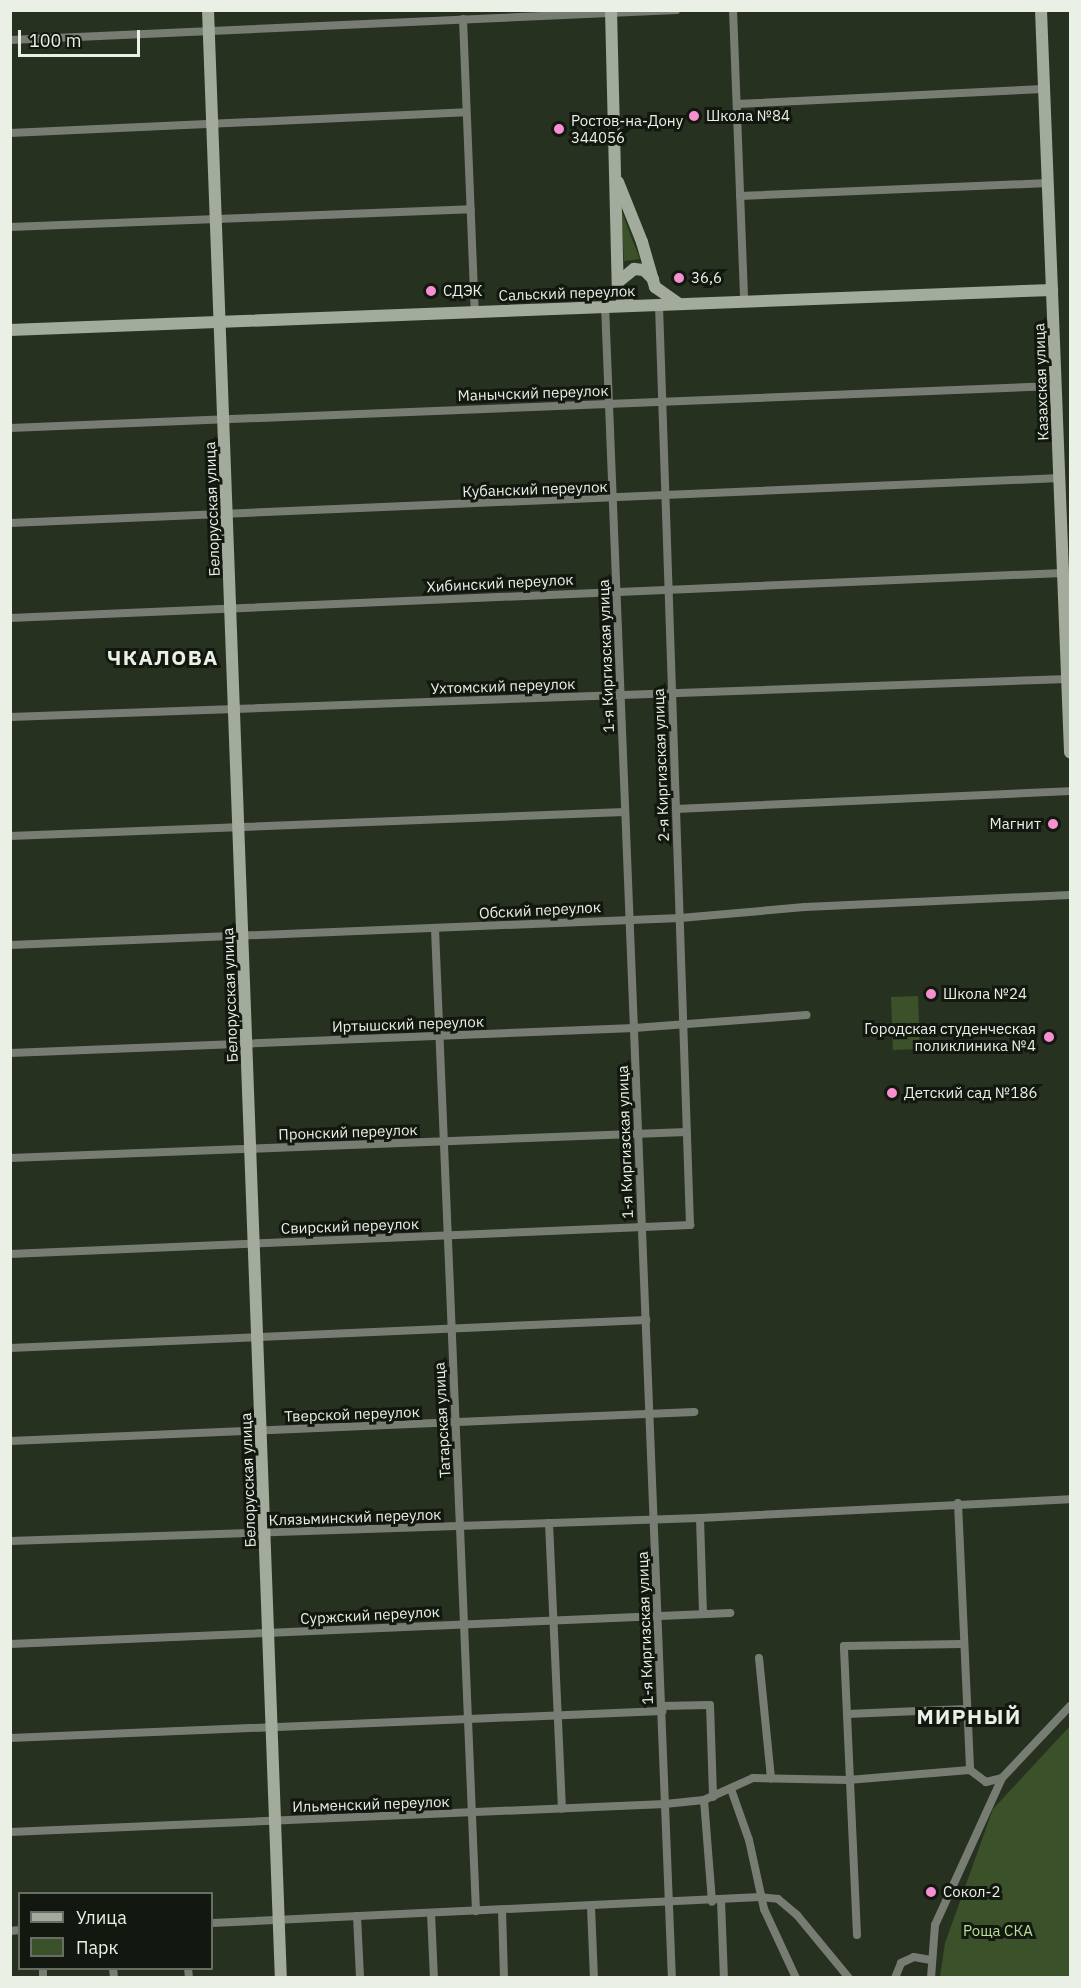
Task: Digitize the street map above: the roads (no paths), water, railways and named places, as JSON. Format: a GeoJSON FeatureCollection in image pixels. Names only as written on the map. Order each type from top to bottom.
{"type":"FeatureCollection","features":[{"type":"Feature","properties":{"kind":"main road","name":"Белорусская улица"},"geometry":{"type":"LineString","coordinates":[[208,10],[281,1977]]}},
{"type":"Feature","properties":{"kind":"main road","name":"Казахская улица"},"geometry":{"type":"LineString","coordinates":[[1041,10],[1071,752]]}},
{"type":"Feature","properties":{"kind":"main road"},"geometry":{"type":"LineString","coordinates":[[611,12],[618,181],[618,284],[622,299],[635,306],[651,299],[654,284],[618,181]]}},
{"type":"Feature","properties":{"kind":"main road"},"geometry":{"type":"LineString","coordinates":[[589,305],[634,269],[644,270],[654,284],[679,304]]}},
{"type":"Feature","properties":{"kind":"main road","name":"Сальский переулок"},"geometry":{"type":"LineString","coordinates":[[10,330],[475,312],[589,305],[635,306],[1052,290]]}},
{"type":"Feature","properties":{"kind":"street"},"geometry":{"type":"LineString","coordinates":[[10,40],[676,10]]}},
{"type":"Feature","properties":{"kind":"street"},"geometry":{"type":"LineString","coordinates":[[733,10],[744,302]]}},
{"type":"Feature","properties":{"kind":"street"},"geometry":{"type":"LineString","coordinates":[[463,19],[475,312]]}},
{"type":"Feature","properties":{"kind":"street"},"geometry":{"type":"LineString","coordinates":[[737,104],[1044,89]]}},
{"type":"Feature","properties":{"kind":"street"},"geometry":{"type":"LineString","coordinates":[[10,133],[466,112]]}},
{"type":"Feature","properties":{"kind":"street"},"geometry":{"type":"LineString","coordinates":[[740,196],[1048,183]]}},
{"type":"Feature","properties":{"kind":"street"},"geometry":{"type":"LineString","coordinates":[[10,227],[471,209]]}},
{"type":"Feature","properties":{"kind":"street","name":"2-я Киргизская улица"},"geometry":{"type":"LineString","coordinates":[[659,304],[690,1225]]}},
{"type":"Feature","properties":{"kind":"street","name":"1-я Киргизская улица"},"geometry":{"type":"LineString","coordinates":[[605,305],[672,1977]]}},
{"type":"Feature","properties":{"kind":"street","name":"Манычский переулок"},"geometry":{"type":"LineString","coordinates":[[10,428],[223,417],[662,403],[1056,386]]}},
{"type":"Feature","properties":{"kind":"street","name":"Кубанский переулок"},"geometry":{"type":"LineString","coordinates":[[10,523],[613,500],[1060,478]]}},
{"type":"Feature","properties":{"kind":"street","name":"Хибинский переулок"},"geometry":{"type":"LineString","coordinates":[[10,618],[1063,573]]}},
{"type":"Feature","properties":{"kind":"street","name":"Ухтомский переулок"},"geometry":{"type":"LineString","coordinates":[[10,717],[1068,679]]}},
{"type":"Feature","properties":{"kind":"street"},"geometry":{"type":"LineString","coordinates":[[676,809],[1071,791]]}},
{"type":"Feature","properties":{"kind":"street"},"geometry":{"type":"LineString","coordinates":[[10,836],[625,812]]}},
{"type":"Feature","properties":{"kind":"street","name":"Обский переулок"},"geometry":{"type":"LineString","coordinates":[[10,945],[680,918],[805,907],[1071,895]]}},
{"type":"Feature","properties":{"kind":"street","name":"Татарская улица"},"geometry":{"type":"LineString","coordinates":[[435,929],[476,1911]]}},
{"type":"Feature","properties":{"kind":"street","name":"Иртышский переулок"},"geometry":{"type":"LineString","coordinates":[[10,1053],[634,1028],[807,1015]]}},
{"type":"Feature","properties":{"kind":"street","name":"Пронский переулок"},"geometry":{"type":"LineString","coordinates":[[10,1158],[687,1132]]}},
{"type":"Feature","properties":{"kind":"street","name":"Свирский переулок"},"geometry":{"type":"LineString","coordinates":[[10,1254],[690,1225]]}},
{"type":"Feature","properties":{"kind":"street"},"geometry":{"type":"LineString","coordinates":[[10,1348],[646,1320]]}},
{"type":"Feature","properties":{"kind":"street","name":"Тверской переулок"},"geometry":{"type":"LineString","coordinates":[[10,1441],[694,1412]]}},
{"type":"Feature","properties":{"kind":"street","name":"Клязьминский переулок"},"geometry":{"type":"LineString","coordinates":[[10,1541],[700,1518],[1071,1499]]}},
{"type":"Feature","properties":{"kind":"street"},"geometry":{"type":"LineString","coordinates":[[958,1503],[961,1644],[970,1770],[986,1782],[1002,1778]]}},
{"type":"Feature","properties":{"kind":"street"},"geometry":{"type":"LineString","coordinates":[[700,1518],[703,1614]]}},
{"type":"Feature","properties":{"kind":"street"},"geometry":{"type":"LineString","coordinates":[[549,1523],[562,1809]]}},
{"type":"Feature","properties":{"kind":"street","name":"Суржский переулок"},"geometry":{"type":"LineString","coordinates":[[10,1644],[730,1613]]}},
{"type":"Feature","properties":{"kind":"street"},"geometry":{"type":"LineString","coordinates":[[857,1935],[848,1780],[844,1646],[961,1644]]}},
{"type":"Feature","properties":{"kind":"street"},"geometry":{"type":"LineString","coordinates":[[759,1658],[771,1778]]}},
{"type":"Feature","properties":{"kind":"street"},"geometry":{"type":"LineString","coordinates":[[10,1738],[558,1715],[710,1704],[708,1798],[724,1977]]}},
{"type":"Feature","properties":{"kind":"street"},"geometry":{"type":"LineString","coordinates":[[931,1977],[935,1925],[1002,1778],[1071,1706]]}},
{"type":"Feature","properties":{"kind":"street"},"geometry":{"type":"LineString","coordinates":[[847,1714],[966,1709]]}},
{"type":"Feature","properties":{"kind":"street","name":"Ильменский переулок"},"geometry":{"type":"LineString","coordinates":[[10,1832],[665,1804],[708,1798],[753,1778],[848,1780],[970,1770]]}},
{"type":"Feature","properties":{"kind":"street"},"geometry":{"type":"LineString","coordinates":[[731,1789],[749,1840],[760,1897],[796,1977]]}},
{"type":"Feature","properties":{"kind":"street"},"geometry":{"type":"LineString","coordinates":[[213,1923],[717,1902],[760,1897],[778,1899],[797,1915],[849,1977]]}},
{"type":"Feature","properties":{"kind":"street"},"geometry":{"type":"LineString","coordinates":[[591,1907],[594,1977]]}},
{"type":"Feature","properties":{"kind":"street"},"geometry":{"type":"LineString","coordinates":[[502,1910],[504,1977]]}},
{"type":"Feature","properties":{"kind":"street"},"geometry":{"type":"LineString","coordinates":[[431,1913],[434,1977]]}},
{"type":"Feature","properties":{"kind":"street"},"geometry":{"type":"LineString","coordinates":[[357,1916],[360,1977]]}},
{"type":"Feature","properties":{"kind":"street"},"geometry":{"type":"LineString","coordinates":[[895,1977],[901,1963],[914,1957],[931,1960]]}},
{"type":"Feature","properties":{"kind":"place","name":"Школа №84"},"geometry":{"type":"Point","coordinates":[694,116]}},
{"type":"Feature","properties":{"kind":"place","name":"Ростов-на-Дону 344056"},"geometry":{"type":"Point","coordinates":[559,129]}},
{"type":"Feature","properties":{"kind":"place","name":"36,6"},"geometry":{"type":"Point","coordinates":[679,278]}},
{"type":"Feature","properties":{"kind":"place","name":"СДЭК"},"geometry":{"type":"Point","coordinates":[431,291]}},
{"type":"Feature","properties":{"kind":"place","name":"Магнит"},"geometry":{"type":"Point","coordinates":[1053,824]}},
{"type":"Feature","properties":{"kind":"place","name":"Школа №24"},"geometry":{"type":"Point","coordinates":[931,994]}},
{"type":"Feature","properties":{"kind":"place","name":"Городская студенческая поликлиника №4"},"geometry":{"type":"Point","coordinates":[1049,1037]}},
{"type":"Feature","properties":{"kind":"place","name":"Детский сад №186"},"geometry":{"type":"Point","coordinates":[892,1093]}},
{"type":"Feature","properties":{"kind":"place","name":"Сокол-2"},"geometry":{"type":"Point","coordinates":[931,1892]}},
{"type":"Feature","properties":{"kind":"district","name":"ЧКАЛОВА"},"geometry":{"type":"Point","coordinates":[163,657]}},
{"type":"Feature","properties":{"kind":"district","name":"МИРНЫЙ"},"geometry":{"type":"Point","coordinates":[969,1716]}},
{"type":"Feature","properties":{"kind":"park label","name":"Роща СКА"},"geometry":{"type":"Point","coordinates":[998,1931]}}]}
